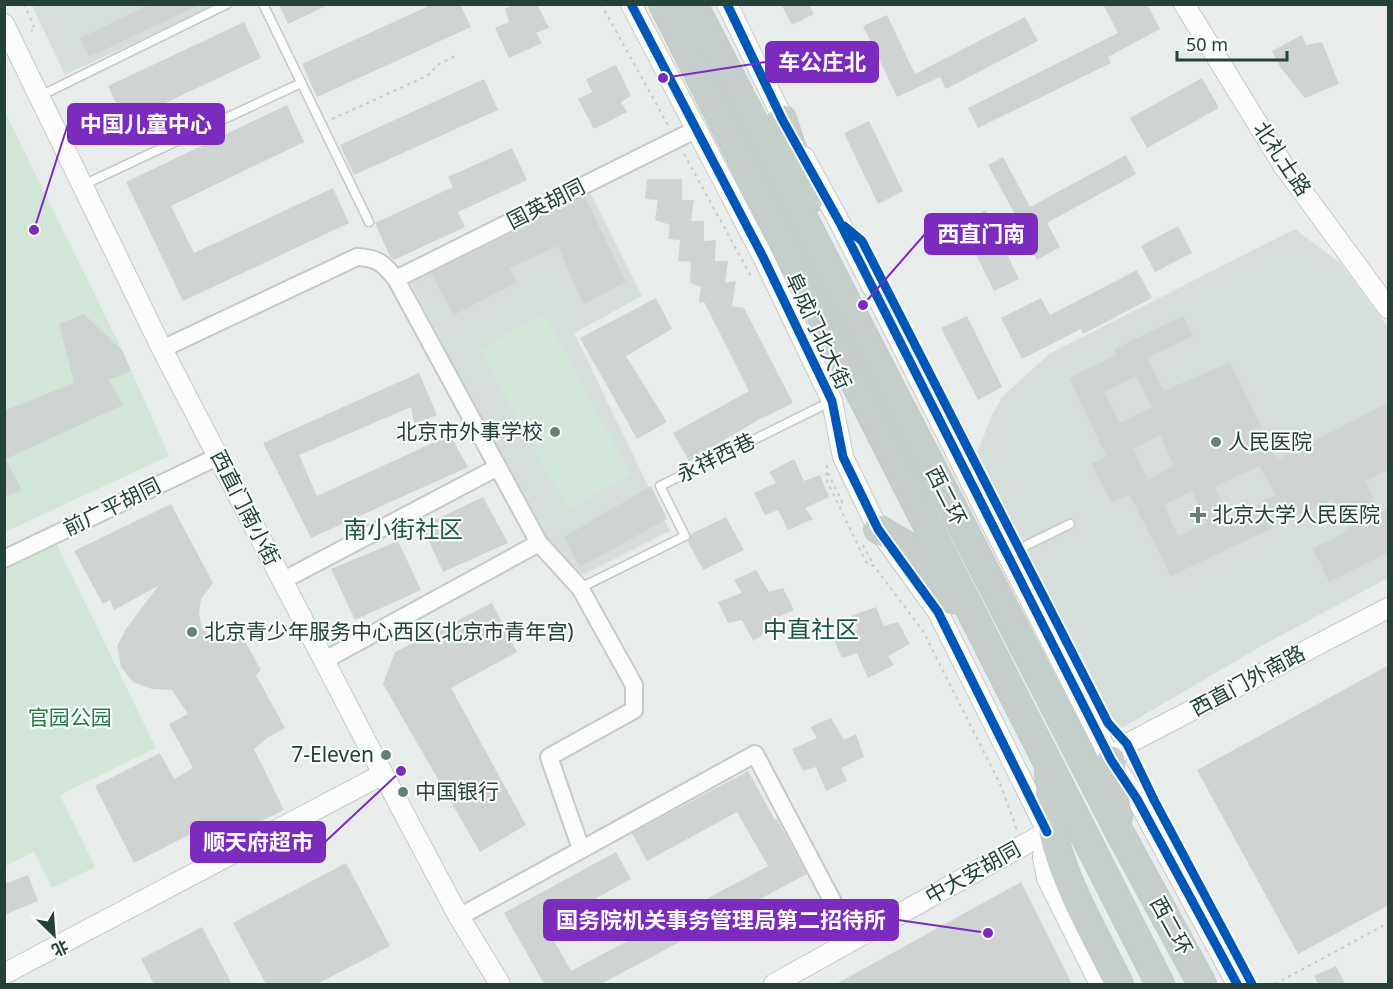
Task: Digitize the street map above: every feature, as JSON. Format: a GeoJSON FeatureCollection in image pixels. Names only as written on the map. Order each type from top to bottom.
{"type":"FeatureCollection","features":[{"type":"Feature","properties":{"kind":"highway","name":"西二环"},"geometry":{"type":"LineString","coordinates":[[663,4],[1160,984]]}},
{"type":"Feature","properties":{"kind":"highway","name":"西二环"},"geometry":{"type":"LineString","coordinates":[[693,4],[1120,833],[1202,984]]}},
{"type":"Feature","properties":{"kind":"highway"},"geometry":{"type":"LineString","coordinates":[[782,119],[835,281]]}},
{"type":"Feature","properties":{"kind":"highway"},"geometry":{"type":"LineString","coordinates":[[866,528],[909,547],[942,587],[963,618],[989,645]]}},
{"type":"Feature","properties":{"kind":"highway"},"geometry":{"type":"LineString","coordinates":[[1044,756],[1048,769],[1049,824],[1061,861],[1110,979]]}},
{"type":"Feature","properties":{"kind":"highway"},"geometry":{"type":"LineString","coordinates":[[1111,760],[1120,833]]}},
{"type":"Feature","properties":{"kind":"street","name":"阜成门北大街"},"geometry":{"type":"LineString","coordinates":[[631,4],[763,257],[832,401],[843,457],[866,528],[938,612],[1049,824]]}},
{"type":"Feature","properties":{"kind":"street"},"geometry":{"type":"LineString","coordinates":[[727,4],[782,119],[840,223],[1111,760],[1137,799],[1237,984]]}},
{"type":"Feature","properties":{"kind":"street","name":"北礼士路"},"geometry":{"type":"LineString","coordinates":[[1184,4],[1283,165],[1389,308]]}},
{"type":"Feature","properties":{"kind":"street","name":"西直门南小街"},"geometry":{"type":"LineString","coordinates":[[4,24],[162,349],[459,917],[500,984]]}},
{"type":"Feature","properties":{"kind":"street","name":"国英胡同"},"geometry":{"type":"LineString","coordinates":[[396,279],[697,129]]}},
{"type":"Feature","properties":{"kind":"street"},"geometry":{"type":"LineString","coordinates":[[162,349],[357,257],[370,258],[384,263],[396,279],[540,543],[579,588],[634,685],[634,710],[549,757],[581,849]]}},
{"type":"Feature","properties":{"kind":"street","name":"前广平胡同"},"geometry":{"type":"LineString","coordinates":[[4,559],[219,456]]}},
{"type":"Feature","properties":{"kind":"street"},"geometry":{"type":"LineString","coordinates":[[282,581],[498,467]]}},
{"type":"Feature","properties":{"kind":"street"},"geometry":{"type":"LineString","coordinates":[[325,660],[540,543]]}},
{"type":"Feature","properties":{"kind":"street","name":"西直门外南路"},"geometry":{"type":"LineString","coordinates":[[1111,760],[1127,744],[1277,660],[1389,608]]}},
{"type":"Feature","properties":{"kind":"street"},"geometry":{"type":"LineString","coordinates":[[459,917],[755,754],[854,940]]}},
{"type":"Feature","properties":{"kind":"street"},"geometry":{"type":"LineString","coordinates":[[4,974],[383,774]]}},
{"type":"Feature","properties":{"kind":"street"},"geometry":{"type":"LineString","coordinates":[[1049,824],[1043,854],[1047,878],[1110,979]]}},
{"type":"Feature","properties":{"kind":"street","name":"中大安胡同"},"geometry":{"type":"LineString","coordinates":[[774,984],[854,940],[1049,824]]}},
{"type":"Feature","properties":{"kind":"lane"},"geometry":{"type":"LineString","coordinates":[[40,96],[227,4]]}},
{"type":"Feature","properties":{"kind":"lane"},"geometry":{"type":"LineString","coordinates":[[263,4],[369,222]]}},
{"type":"Feature","properties":{"kind":"lane"},"geometry":{"type":"LineString","coordinates":[[83,185],[301,83]]}},
{"type":"Feature","properties":{"kind":"lane","name":"永祥西巷"},"geometry":{"type":"LineString","coordinates":[[579,588],[685,536],[660,486],[832,401]]}},
{"type":"Feature","properties":{"kind":"lane"},"geometry":{"type":"LineString","coordinates":[[1010,559],[1027,545],[1070,524]]}},
{"type":"Feature","properties":{"kind":"path"},"geometry":{"type":"LineString","coordinates":[[24,4],[33,30]]}},
{"type":"Feature","properties":{"kind":"path"},"geometry":{"type":"LineString","coordinates":[[321,124],[427,76],[439,64],[457,56]]}},
{"type":"Feature","properties":{"kind":"path"},"geometry":{"type":"LineString","coordinates":[[943,401],[984,481]]}},
{"type":"Feature","properties":{"kind":"path"},"geometry":{"type":"LineString","coordinates":[[827,472],[844,506]]}},
{"type":"Feature","properties":{"kind":"path"},"geometry":{"type":"LineString","coordinates":[[866,528],[874,566]]}},
{"type":"Feature","properties":{"kind":"path"},"geometry":{"type":"LineString","coordinates":[[1275,984],[1389,923]]}},
{"type":"Feature","properties":{"kind":"shaded area"},"geometry":{"type":"Polygon","coordinates":[[[32,5],[216,5],[65,75],[32,5]]]}},
{"type":"Feature","properties":{"kind":"shaded area","name":"北京市外事学校"},"geometry":{"type":"Polygon","coordinates":[[[588,188],[642,296],[574,333],[670,531],[583,575],[546,542],[409,280],[588,188]]]}},
{"type":"Feature","properties":{"kind":"shaded area","name":"北京大学人民医院"},"geometry":{"type":"Polygon","coordinates":[[[1295,229],[1340,263],[1388,327],[1388,578],[1265,644],[1113,733],[977,453],[1002,397],[1049,354],[1295,229]]]}},
{"type":"Feature","properties":{"kind":"green space"},"geometry":{"type":"Polygon","coordinates":[[[4,110],[122,350],[169,456],[5,532],[4,110]]]}},
{"type":"Feature","properties":{"kind":"green space"},"geometry":{"type":"Polygon","coordinates":[[[544,314],[631,475],[568,509],[480,349],[544,314]]]}},
{"type":"Feature","properties":{"kind":"green space","name":"官园公园"},"geometry":{"type":"Polygon","coordinates":[[[53,537],[156,748],[60,795],[95,867],[52,888],[34,852],[5,866],[5,560],[53,537]]]}},
{"type":"Feature","properties":{"kind":"building"},"geometry":{"type":"Polygon","coordinates":[[[151,4],[201,4],[89,57],[80,38],[151,4]]]}},
{"type":"Feature","properties":{"kind":"building"},"geometry":{"type":"Polygon","coordinates":[[[279,4],[330,4],[288,24],[279,4]]]}},
{"type":"Feature","properties":{"kind":"building"},"geometry":{"type":"Polygon","coordinates":[[[433,4],[460,4],[471,27],[317,97],[302,64],[433,4]]]}},
{"type":"Feature","properties":{"kind":"building"},"geometry":{"type":"Polygon","coordinates":[[[515,4],[537,4],[549,28],[536,33],[542,43],[509,58],[495,28],[509,22],[505,9],[515,4]]]}},
{"type":"Feature","properties":{"kind":"building"},"geometry":{"type":"Polygon","coordinates":[[[781,4],[809,4],[814,14],[792,25],[781,4]]]}},
{"type":"Feature","properties":{"kind":"building"},"geometry":{"type":"Polygon","coordinates":[[[1103,4],[1147,4],[1160,29],[1108,57],[1111,63],[978,128],[968,108],[1118,33],[1103,4]]]}},
{"type":"Feature","properties":{"kind":"building"},"geometry":{"type":"Polygon","coordinates":[[[887,15],[915,74],[1025,17],[1038,41],[946,89],[940,77],[897,97],[863,26],[887,15]]]}},
{"type":"Feature","properties":{"kind":"building"},"geometry":{"type":"Polygon","coordinates":[[[244,22],[261,58],[125,122],[108,86],[244,22]]]}},
{"type":"Feature","properties":{"kind":"building"},"geometry":{"type":"Polygon","coordinates":[[[1302,35],[1306,45],[1322,42],[1339,84],[1305,98],[1280,67],[1272,51],[1302,35]]]}},
{"type":"Feature","properties":{"kind":"building"},"geometry":{"type":"Polygon","coordinates":[[[616,65],[631,96],[621,102],[627,112],[594,129],[578,99],[592,92],[586,79],[616,65]]]}},
{"type":"Feature","properties":{"kind":"building"},"geometry":{"type":"Polygon","coordinates":[[[1202,78],[1219,108],[1147,148],[1130,118],[1202,78]]]}},
{"type":"Feature","properties":{"kind":"building"},"geometry":{"type":"Polygon","coordinates":[[[484,79],[498,110],[354,175],[340,145],[484,79]]]}},
{"type":"Feature","properties":{"kind":"building"},"geometry":{"type":"Polygon","coordinates":[[[287,105],[304,142],[171,206],[194,253],[333,188],[349,223],[183,301],[126,182],[287,105]]]}},
{"type":"Feature","properties":{"kind":"building"},"geometry":{"type":"Polygon","coordinates":[[[869,121],[903,191],[878,204],[844,133],[869,121]]]}},
{"type":"Feature","properties":{"kind":"building"},"geometry":{"type":"Polygon","coordinates":[[[512,148],[527,180],[458,212],[465,227],[394,260],[390,257],[375,223],[453,187],[448,177],[512,148]]]}},
{"type":"Feature","properties":{"kind":"building"},"geometry":{"type":"Polygon","coordinates":[[[1126,155],[1136,174],[1047,223],[1060,247],[1037,260],[988,165],[1003,157],[1030,207],[1126,155]]]}},
{"type":"Feature","properties":{"kind":"building"},"geometry":{"type":"Polygon","coordinates":[[[647,179],[682,179],[682,200],[694,200],[691,221],[704,221],[704,241],[716,240],[715,261],[728,261],[725,283],[736,281],[732,306],[744,308],[793,403],[763,417],[689,461],[673,433],[749,391],[704,302],[699,303],[701,287],[690,283],[691,262],[678,261],[680,240],[668,239],[670,225],[655,220],[658,200],[645,199],[647,179]]]}},
{"type":"Feature","properties":{"kind":"building"},"geometry":{"type":"Polygon","coordinates":[[[585,197],[626,282],[583,304],[558,246],[509,268],[517,282],[454,315],[431,273],[585,197]]]}},
{"type":"Feature","properties":{"kind":"building"},"geometry":{"type":"Polygon","coordinates":[[[986,210],[1019,279],[994,291],[960,222],[986,210]]]}},
{"type":"Feature","properties":{"kind":"building"},"geometry":{"type":"Polygon","coordinates":[[[1178,226],[1192,253],[1155,272],[1141,246],[1178,226]]]}},
{"type":"Feature","properties":{"kind":"building"},"geometry":{"type":"Polygon","coordinates":[[[1137,270],[1152,298],[1083,334],[1081,329],[1022,359],[1001,318],[1041,298],[1050,315],[1137,270]]]}},
{"type":"Feature","properties":{"kind":"building"},"geometry":{"type":"Polygon","coordinates":[[[656,298],[672,329],[626,356],[667,422],[637,439],[580,338],[656,298]]]}},
{"type":"Feature","properties":{"kind":"building"},"geometry":{"type":"Polygon","coordinates":[[[84,314],[122,350],[131,371],[109,380],[123,405],[6,459],[22,490],[4,497],[4,411],[74,383],[59,324],[84,314]]]}},
{"type":"Feature","properties":{"kind":"building"},"geometry":{"type":"Polygon","coordinates":[[[967,316],[1002,387],[978,400],[941,328],[967,316]]]}},
{"type":"Feature","properties":{"kind":"building","name":"人民医院"},"geometry":{"type":"Polygon","coordinates":[[[1183,316],[1193,336],[1147,358],[1164,391],[1230,362],[1277,460],[1389,402],[1389,469],[1365,481],[1380,513],[1389,509],[1389,552],[1329,582],[1313,549],[1349,530],[1333,499],[1171,576],[1129,494],[1112,503],[1091,464],[1106,456],[1069,378],[1116,355],[1114,349],[1183,316]],[[1136,376],[1104,392],[1120,423],[1152,407],[1136,376]],[[1160,435],[1133,449],[1148,480],[1174,466],[1160,435]],[[1259,466],[1214,487],[1231,517],[1276,495],[1259,466]],[[1192,491],[1164,505],[1178,536],[1206,523],[1192,491]]]}},
{"type":"Feature","properties":{"kind":"building"},"geometry":{"type":"Polygon","coordinates":[[[419,373],[437,415],[414,424],[411,407],[299,455],[317,496],[450,435],[468,467],[311,538],[263,443],[419,373]]]}},
{"type":"Feature","properties":{"kind":"building"},"geometry":{"type":"Polygon","coordinates":[[[794,459],[804,481],[820,475],[829,497],[805,508],[813,519],[788,530],[778,510],[765,515],[754,493],[776,483],[769,472],[794,459]]]}},
{"type":"Feature","properties":{"kind":"building"},"geometry":{"type":"Polygon","coordinates":[[[651,486],[667,519],[580,567],[564,537],[651,486]]]}},
{"type":"Feature","properties":{"kind":"building"},"geometry":{"type":"Polygon","coordinates":[[[483,497],[508,543],[443,572],[422,526],[483,497]]]}},
{"type":"Feature","properties":{"kind":"building"},"geometry":{"type":"Polygon","coordinates":[[[171,504],[213,583],[201,599],[199,614],[202,629],[213,637],[228,639],[242,636],[261,670],[256,675],[285,728],[267,738],[254,749],[284,810],[221,841],[212,823],[134,863],[95,786],[160,753],[174,779],[193,768],[169,724],[188,714],[172,690],[152,689],[133,682],[121,667],[117,646],[126,629],[158,586],[114,610],[110,600],[103,604],[74,551],[171,504]]]}},
{"type":"Feature","properties":{"kind":"building"},"geometry":{"type":"Polygon","coordinates":[[[726,517],[744,550],[703,570],[688,542],[691,534],[726,517]]]}},
{"type":"Feature","properties":{"kind":"building"},"geometry":{"type":"Polygon","coordinates":[[[398,541],[421,590],[355,620],[331,569],[398,541]]]}},
{"type":"Feature","properties":{"kind":"building"},"geometry":{"type":"Polygon","coordinates":[[[756,570],[769,592],[783,588],[794,610],[768,621],[773,629],[753,641],[742,620],[728,623],[718,602],[742,593],[734,580],[756,570]]]}},
{"type":"Feature","properties":{"kind":"building"},"geometry":{"type":"Polygon","coordinates":[[[492,603],[517,652],[451,688],[526,825],[480,852],[383,684],[395,652],[492,603]]]}},
{"type":"Feature","properties":{"kind":"building"},"geometry":{"type":"Polygon","coordinates":[[[876,607],[884,626],[898,622],[910,644],[888,656],[894,665],[868,678],[857,653],[842,658],[834,640],[858,629],[851,616],[876,607]]]}},
{"type":"Feature","properties":{"kind":"building"},"geometry":{"type":"Polygon","coordinates":[[[1389,665],[1389,905],[1298,954],[1197,770],[1389,665]]]}},
{"type":"Feature","properties":{"kind":"building"},"geometry":{"type":"Polygon","coordinates":[[[831,718],[844,740],[856,734],[864,757],[841,768],[847,781],[826,791],[816,767],[803,771],[792,749],[817,738],[810,727],[831,718]]]}},
{"type":"Feature","properties":{"kind":"building"},"geometry":{"type":"Polygon","coordinates":[[[748,771],[807,874],[601,984],[544,984],[504,913],[616,852],[631,879],[546,926],[571,971],[768,866],[737,812],[647,861],[632,833],[748,771]]]}},
{"type":"Feature","properties":{"kind":"building"},"geometry":{"type":"Polygon","coordinates":[[[346,863],[390,946],[317,984],[266,984],[233,923],[346,863]]]}},
{"type":"Feature","properties":{"kind":"building"},"geometry":{"type":"Polygon","coordinates":[[[28,875],[38,901],[4,915],[4,884],[28,875]]]}},
{"type":"Feature","properties":{"kind":"building"},"geometry":{"type":"Polygon","coordinates":[[[1021,882],[1072,984],[836,984],[1021,882]]]}},
{"type":"Feature","properties":{"kind":"building"},"geometry":{"type":"Polygon","coordinates":[[[202,927],[232,984],[154,984],[141,959],[202,927]]]}},
{"type":"Feature","properties":{"kind":"building"},"geometry":{"type":"Polygon","coordinates":[[[1336,966],[1345,984],[1318,984],[1314,976],[1336,966]]]}},
{"type":"Feature","properties":{"kind":"cycle path"},"geometry":{"type":"LineString","coordinates":[[631,4],[763,257],[832,401],[843,457],[878,529],[938,612],[1047,832]]}},
{"type":"Feature","properties":{"kind":"cycle path"},"geometry":{"type":"LineString","coordinates":[[727,4],[782,119],[840,223],[1111,760],[1137,799],[1237,984]]}},
{"type":"Feature","properties":{"kind":"cycle path"},"geometry":{"type":"LineString","coordinates":[[844,226],[862,241],[1108,723],[1127,744],[1154,800],[1252,984]]}},
{"type":"Feature","properties":{"kind":"place","name":"车公庄北"},"geometry":{"type":"Point","coordinates":[663,78]}},
{"type":"Feature","properties":{"kind":"place","name":"中国儿童中心"},"geometry":{"type":"Point","coordinates":[34,230]}},
{"type":"Feature","properties":{"kind":"place","name":"西直门南"},"geometry":{"type":"Point","coordinates":[863,305]}},
{"type":"Feature","properties":{"kind":"place","name":"北京市外事学校"},"geometry":{"type":"Point","coordinates":[555,432]}},
{"type":"Feature","properties":{"kind":"place","name":"人民医院"},"geometry":{"type":"Point","coordinates":[1216,442]}},
{"type":"Feature","properties":{"kind":"place","name":"北京大学人民医院"},"geometry":{"type":"Point","coordinates":[1198,515]}},
{"type":"Feature","properties":{"kind":"place","name":"北京青少年服务中心西区(北京市青年宫)"},"geometry":{"type":"Point","coordinates":[192,632]}},
{"type":"Feature","properties":{"kind":"place","name":"7-Eleven"},"geometry":{"type":"Point","coordinates":[386,755]}},
{"type":"Feature","properties":{"kind":"place","name":"顺天府超市"},"geometry":{"type":"Point","coordinates":[401,771]}},
{"type":"Feature","properties":{"kind":"place","name":"中国银行"},"geometry":{"type":"Point","coordinates":[403,792]}},
{"type":"Feature","properties":{"kind":"place","name":"国务院机关事务管理局第二招待所"},"geometry":{"type":"Point","coordinates":[988,933]}},
{"type":"Feature","properties":{"kind":"district","name":"南小街社区"},"geometry":{"type":"Point","coordinates":[403,530]}},
{"type":"Feature","properties":{"kind":"district","name":"中直社区"},"geometry":{"type":"Point","coordinates":[811,630]}}]}
